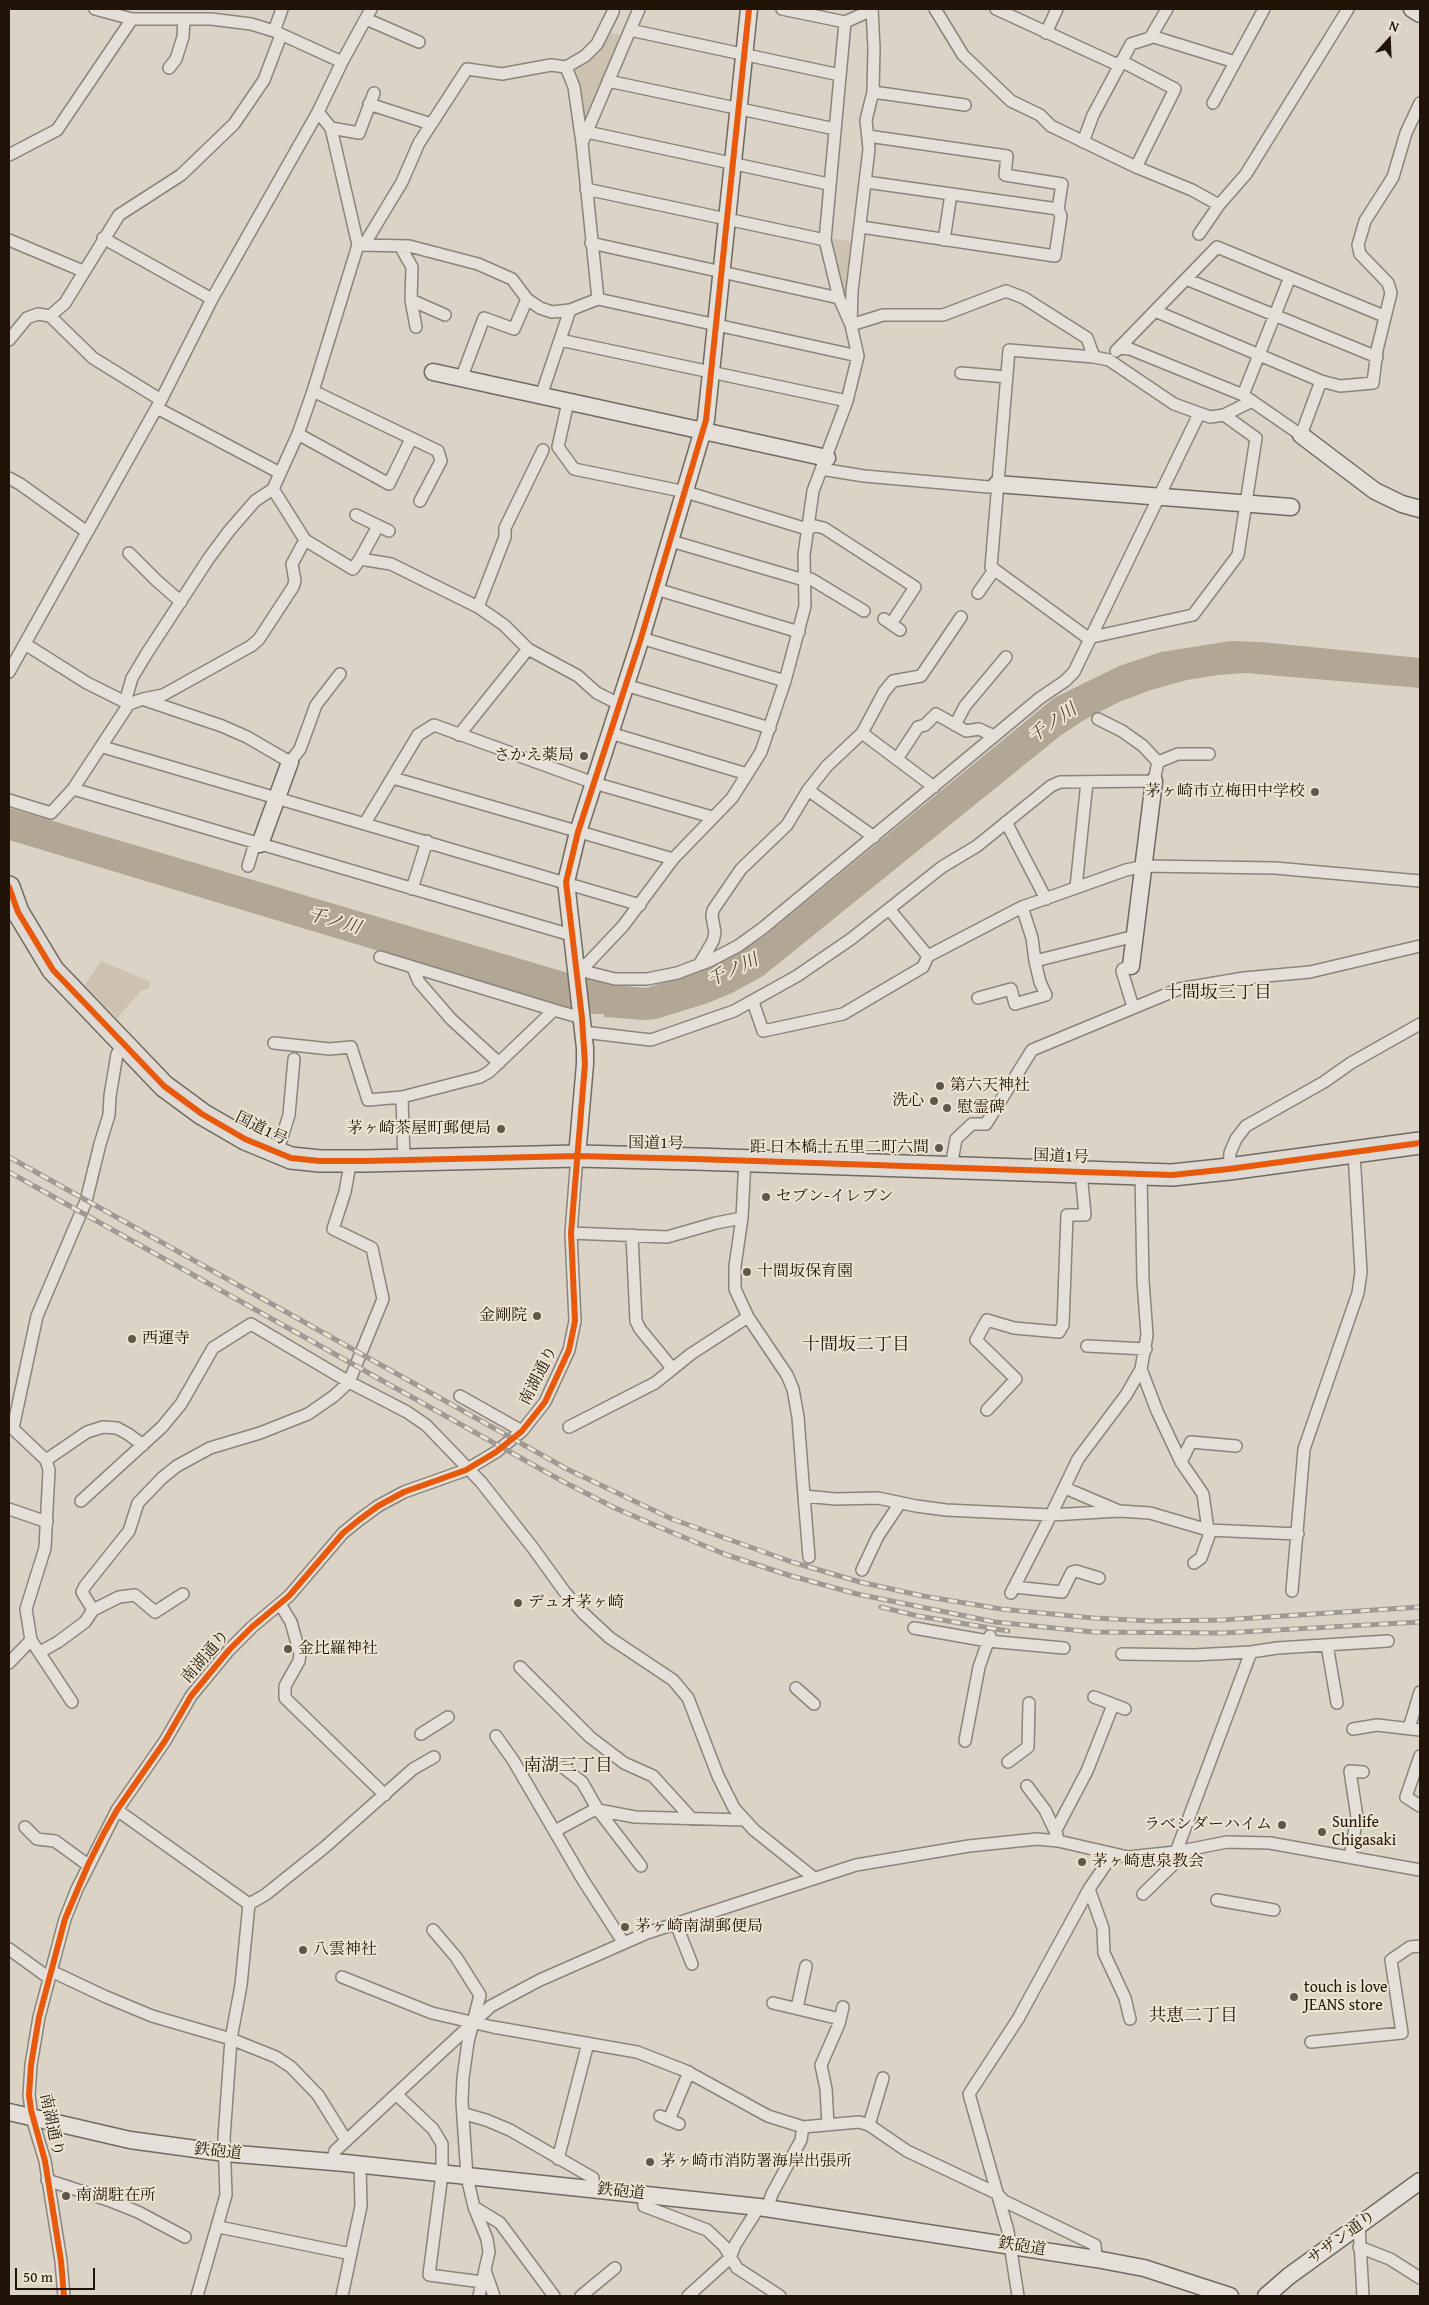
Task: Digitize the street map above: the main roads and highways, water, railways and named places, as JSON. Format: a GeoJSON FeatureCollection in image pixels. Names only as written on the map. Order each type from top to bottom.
{"type":"FeatureCollection","features":[{"type":"Feature","properties":{"kind":"highway","name":"国道1号"},"geometry":{"type":"LineString","coordinates":[[9,887],[13,904],[53,970],[164,1086],[192,1107],[245,1139],[291,1158],[347,1161],[404,1161],[577,1156],[1172,1175],[1420,1143]]}},
{"type":"Feature","properties":{"kind":"water","name":"千ノ川"},"geometry":{"type":"Polygon","coordinates":[[[1230,641],[1261,642],[1420,658],[1420,688],[1245,673],[1187,680],[1151,690],[1119,702],[1084,720],[1060,736],[763,976],[732,993],[708,1003],[656,1019],[604,1017],[604,1014],[593,1014],[9,840],[9,808],[592,980],[612,985],[646,988],[700,971],[726,960],[762,938],[1054,698],[1119,666],[1161,652],[1230,641]]]}},
{"type":"Feature","properties":{"kind":"railway"},"geometry":{"type":"LineString","coordinates":[[9,1157],[567,1469],[672,1519],[792,1562],[860,1582],[923,1596],[1001,1609],[1093,1618],[1151,1621],[1222,1620],[1420,1607]]}},
{"type":"Feature","properties":{"kind":"railway"},"geometry":{"type":"LineString","coordinates":[[9,1172],[562,1481],[615,1508],[666,1530],[727,1555],[788,1575],[857,1594],[995,1622],[1093,1632],[1223,1633],[1420,1622]]}},
{"type":"Feature","properties":{"kind":"railway"},"geometry":{"type":"LineString","coordinates":[[881,1607],[918,1616],[1008,1631]]}},
{"type":"Feature","properties":{"kind":"place","name":"さかえ薬局"},"geometry":{"type":"Point","coordinates":[584,756]}},
{"type":"Feature","properties":{"kind":"place","name":"茅ヶ崎市立梅田中学校"},"geometry":{"type":"Point","coordinates":[1315,792]}},
{"type":"Feature","properties":{"kind":"place","name":"第六天神社"},"geometry":{"type":"Point","coordinates":[940,1086]}},
{"type":"Feature","properties":{"kind":"place","name":"洗心"},"geometry":{"type":"Point","coordinates":[934,1101]}},
{"type":"Feature","properties":{"kind":"place","name":"慰霊碑"},"geometry":{"type":"Point","coordinates":[947,1108]}},
{"type":"Feature","properties":{"kind":"place","name":"茅ヶ崎茶屋町郵便局"},"geometry":{"type":"Point","coordinates":[501,1129]}},
{"type":"Feature","properties":{"kind":"place","name":"距 日本橋十五里二町六間"},"geometry":{"type":"Point","coordinates":[939,1148]}},
{"type":"Feature","properties":{"kind":"place","name":"セブン-イレブン"},"geometry":{"type":"Point","coordinates":[766,1197]}},
{"type":"Feature","properties":{"kind":"place","name":"十間坂保育園"},"geometry":{"type":"Point","coordinates":[747,1272]}},
{"type":"Feature","properties":{"kind":"place","name":"金剛院"},"geometry":{"type":"Point","coordinates":[537,1316]}},
{"type":"Feature","properties":{"kind":"place","name":"西運寺"},"geometry":{"type":"Point","coordinates":[132,1339]}},
{"type":"Feature","properties":{"kind":"place","name":"デュオ茅ヶ崎"},"geometry":{"type":"Point","coordinates":[518,1603]}},
{"type":"Feature","properties":{"kind":"place","name":"金比羅神社"},"geometry":{"type":"Point","coordinates":[288,1649]}},
{"type":"Feature","properties":{"kind":"place","name":"ラベンダーハイム"},"geometry":{"type":"Point","coordinates":[1282,1825]}},
{"type":"Feature","properties":{"kind":"place","name":"Sunlife Chigasaki"},"geometry":{"type":"Point","coordinates":[1322,1832]}},
{"type":"Feature","properties":{"kind":"place","name":"茅ヶ崎恵泉教会"},"geometry":{"type":"Point","coordinates":[1082,1862]}},
{"type":"Feature","properties":{"kind":"place","name":"茅ヶ崎南湖郵便局"},"geometry":{"type":"Point","coordinates":[625,1927]}},
{"type":"Feature","properties":{"kind":"place","name":"八雲神社"},"geometry":{"type":"Point","coordinates":[303,1950]}},
{"type":"Feature","properties":{"kind":"place","name":"touch is love JEANS store"},"geometry":{"type":"Point","coordinates":[1294,1997]}},
{"type":"Feature","properties":{"kind":"place","name":"茅ヶ崎市消防署海岸出張所"},"geometry":{"type":"Point","coordinates":[650,2162]}},
{"type":"Feature","properties":{"kind":"place","name":"南湖駐在所"},"geometry":{"type":"Point","coordinates":[66,2196]}},
{"type":"Feature","properties":{"kind":"district","name":"十間坂三丁目"},"geometry":{"type":"Point","coordinates":[1218,993]}},
{"type":"Feature","properties":{"kind":"district","name":"十間坂二丁目"},"geometry":{"type":"Point","coordinates":[856,1345]}},
{"type":"Feature","properties":{"kind":"district","name":"南湖三丁目"},"geometry":{"type":"Point","coordinates":[568,1766]}},
{"type":"Feature","properties":{"kind":"district","name":"共恵二丁目"},"geometry":{"type":"Point","coordinates":[1193,2016]}}]}
